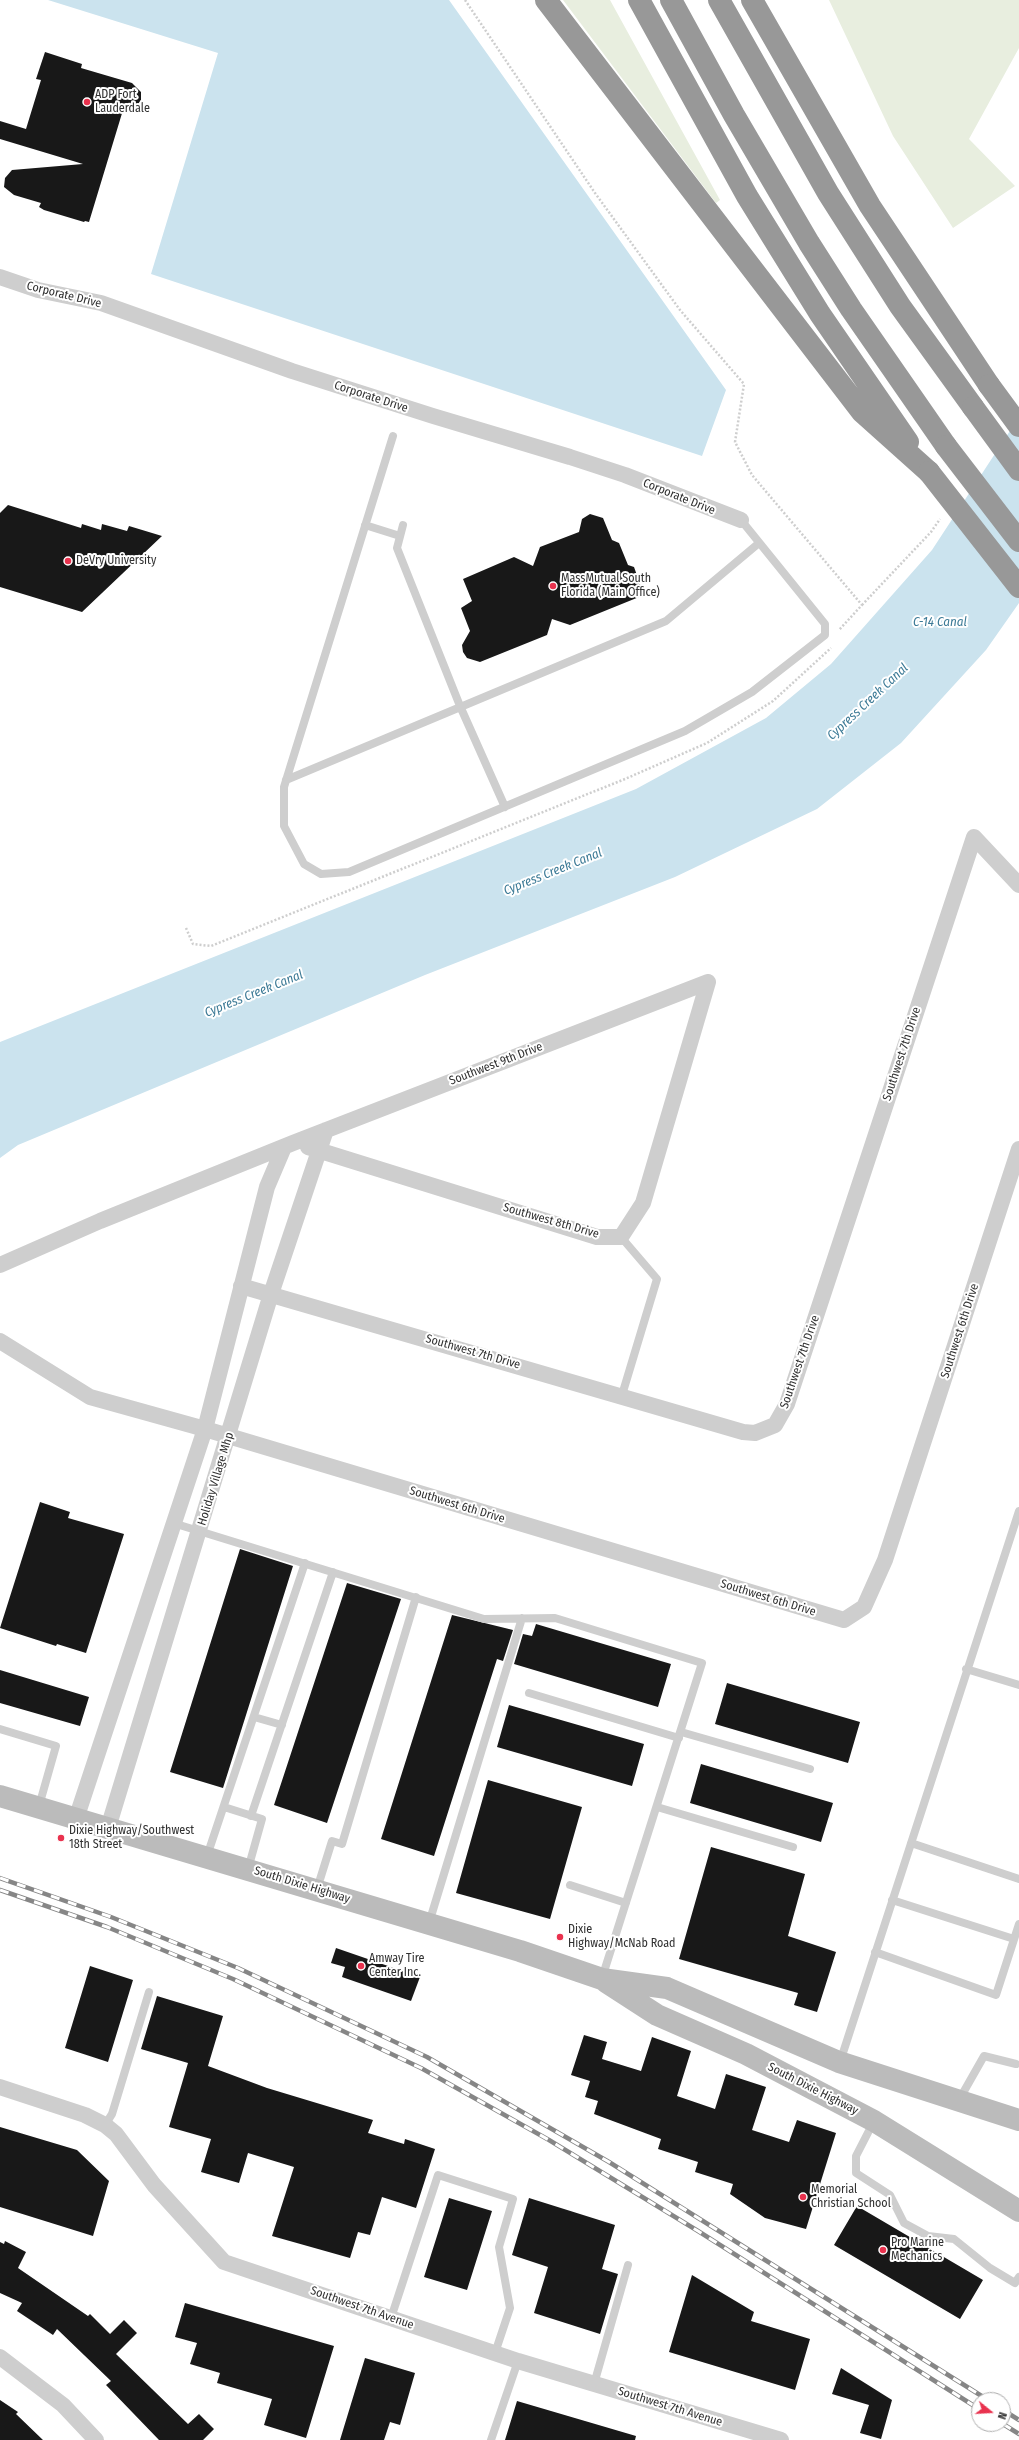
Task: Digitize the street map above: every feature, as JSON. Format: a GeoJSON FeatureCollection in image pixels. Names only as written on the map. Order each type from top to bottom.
{"type":"FeatureCollection","features":[{"type":"Feature","properties":{"kind":"highway"},"geometry":{"type":"LineString","coordinates":[[546,0],[862,412],[930,472]]}},
{"type":"Feature","properties":{"kind":"highway"},"geometry":{"type":"LineString","coordinates":[[639,0],[712,137],[820,314],[930,472],[1019,587]]}},
{"type":"Feature","properties":{"kind":"highway"},"geometry":{"type":"LineString","coordinates":[[671,0],[741,128],[805,237],[852,310],[946,446],[1019,542]]}},
{"type":"Feature","properties":{"kind":"highway"},"geometry":{"type":"LineString","coordinates":[[719,0],[794,135],[845,219],[913,324],[1019,470]]}},
{"type":"Feature","properties":{"kind":"highway"},"geometry":{"type":"LineString","coordinates":[[752,0],[870,206],[989,385],[1019,426]]}},
{"type":"Feature","properties":{"kind":"main road","name":"South Dixie Highway"},"geometry":{"type":"LineString","coordinates":[[0,1796],[520,1951],[602,1979],[667,1988],[839,2062],[958,2102],[1019,2120]]}},
{"type":"Feature","properties":{"kind":"main road","name":"South Dixie Highway"},"geometry":{"type":"LineString","coordinates":[[602,1979],[657,2016],[746,2054],[874,2120],[1019,2211]]}},
{"type":"Feature","properties":{"kind":"street","name":"Corporate Drive"},"geometry":{"type":"LineString","coordinates":[[0,277],[38,290],[101,303],[292,371],[432,416],[584,462],[741,520]]}},
{"type":"Feature","properties":{"kind":"street","name":"Southwest 7th Drive"},"geometry":{"type":"LineString","coordinates":[[241,1286],[622,1395],[743,1432],[756,1433],[775,1425],[787,1404],[974,837],[1019,885]]}},
{"type":"Feature","properties":{"kind":"street","name":"Southwest 9th Drive"},"geometry":{"type":"LineString","coordinates":[[289,1145],[708,982],[643,1203],[621,1237]]}},
{"type":"Feature","properties":{"kind":"street","name":"Holiday Village Mhp"},"geometry":{"type":"LineString","coordinates":[[108,1828],[229,1436],[271,1294],[318,1150],[326,1130]]}},
{"type":"Feature","properties":{"kind":"street","name":"Holiday Village Mhp"},"geometry":{"type":"LineString","coordinates":[[76,1819],[205,1429],[267,1187],[289,1145]]}},
{"type":"Feature","properties":{"kind":"street","name":"Southwest 8th Drive"},"geometry":{"type":"LineString","coordinates":[[289,1145],[318,1150],[597,1237],[621,1237]]}},
{"type":"Feature","properties":{"kind":"street"},"geometry":{"type":"LineString","coordinates":[[0,1265],[100,1221],[289,1145]]}},
{"type":"Feature","properties":{"kind":"street","name":"Southwest 6th Drive"},"geometry":{"type":"LineString","coordinates":[[205,1429],[844,1620],[864,1607],[885,1560],[1019,1149]]}},
{"type":"Feature","properties":{"kind":"street","name":"Holiday Village Mhp"},"geometry":{"type":"LineString","coordinates":[[0,1341],[90,1397],[205,1429]]}},
{"type":"Feature","properties":{"kind":"street","name":"Southwest 7th Avenue"},"geometry":{"type":"LineString","coordinates":[[0,2087],[85,2114],[105,2125],[116,2134],[154,2184],[224,2262],[518,2361],[781,2440]]}},
{"type":"Feature","properties":{"kind":"street"},"geometry":{"type":"LineString","coordinates":[[0,2357],[63,2405],[96,2440]]}},
{"type":"Feature","properties":{"kind":"lane"},"geometry":{"type":"LineString","coordinates":[[393,436],[284,787],[284,826],[304,864],[321,874],[350,872],[685,731],[752,692],[825,636],[825,624],[741,520]]}},
{"type":"Feature","properties":{"kind":"lane"},"geometry":{"type":"LineString","coordinates":[[365,525],[400,536]]}},
{"type":"Feature","properties":{"kind":"lane"},"geometry":{"type":"LineString","coordinates":[[403,525],[397,548],[460,706],[505,807]]}},
{"type":"Feature","properties":{"kind":"lane"},"geometry":{"type":"LineString","coordinates":[[286,780],[666,621],[759,543]]}},
{"type":"Feature","properties":{"kind":"lane"},"geometry":{"type":"LineString","coordinates":[[621,1237],[657,1279],[622,1395]]}},
{"type":"Feature","properties":{"kind":"lane"},"geometry":{"type":"LineString","coordinates":[[839,2062],[966,1669],[1019,1511]]}},
{"type":"Feature","properties":{"kind":"lane"},"geometry":{"type":"LineString","coordinates":[[173,1523],[484,1619],[555,1618],[702,1663],[602,1979]]}},
{"type":"Feature","properties":{"kind":"lane"},"geometry":{"type":"LineString","coordinates":[[207,1857],[305,1563]]}},
{"type":"Feature","properties":{"kind":"lane"},"geometry":{"type":"LineString","coordinates":[[251,1816],[333,1572]]}},
{"type":"Feature","properties":{"kind":"lane"},"geometry":{"type":"LineString","coordinates":[[317,1890],[332,1841],[342,1844],[416,1597]]}},
{"type":"Feature","properties":{"kind":"lane"},"geometry":{"type":"LineString","coordinates":[[429,1924],[522,1618]]}},
{"type":"Feature","properties":{"kind":"lane"},"geometry":{"type":"LineString","coordinates":[[966,1669],[1019,1685]]}},
{"type":"Feature","properties":{"kind":"lane"},"geometry":{"type":"LineString","coordinates":[[529,1694],[810,1769]]}},
{"type":"Feature","properties":{"kind":"lane"},"geometry":{"type":"LineString","coordinates":[[254,1717],[282,1725]]}},
{"type":"Feature","properties":{"kind":"lane"},"geometry":{"type":"LineString","coordinates":[[0,1729],[56,1746],[38,1807]]}},
{"type":"Feature","properties":{"kind":"lane"},"geometry":{"type":"LineString","coordinates":[[224,1807],[262,1819],[248,1869]]}},
{"type":"Feature","properties":{"kind":"lane"},"geometry":{"type":"LineString","coordinates":[[657,1807],[793,1848]]}},
{"type":"Feature","properties":{"kind":"lane"},"geometry":{"type":"LineString","coordinates":[[911,1843],[1019,1879]]}},
{"type":"Feature","properties":{"kind":"lane"},"geometry":{"type":"LineString","coordinates":[[570,1885],[626,1903]]}},
{"type":"Feature","properties":{"kind":"lane"},"geometry":{"type":"LineString","coordinates":[[892,1900],[1014,1939]]}},
{"type":"Feature","properties":{"kind":"lane"},"geometry":{"type":"LineString","coordinates":[[875,1952],[996,1995],[1019,1924]]}},
{"type":"Feature","properties":{"kind":"lane"},"geometry":{"type":"LineString","coordinates":[[105,2125],[112,2114],[150,1992]]}},
{"type":"Feature","properties":{"kind":"lane"},"geometry":{"type":"LineString","coordinates":[[958,2102],[984,2056],[1016,2064]]}},
{"type":"Feature","properties":{"kind":"lane"},"geometry":{"type":"LineString","coordinates":[[874,2120],[856,2156],[856,2173],[890,2195],[904,2223],[928,2236],[954,2239],[990,2268],[1015,2283],[1019,2277]]}},
{"type":"Feature","properties":{"kind":"lane"},"geometry":{"type":"LineString","coordinates":[[391,2318],[438,2175],[513,2199],[499,2247],[510,2308],[495,2353]]}},
{"type":"Feature","properties":{"kind":"lane"},"geometry":{"type":"LineString","coordinates":[[594,2384],[628,2265]]}},
{"type":"Feature","properties":{"kind":"lane"},"geometry":{"type":"LineString","coordinates":[[491,2440],[518,2361]]}},
{"type":"Feature","properties":{"kind":"path"},"geometry":{"type":"LineString","coordinates":[[465,0],[604,206],[680,310],[744,384],[735,442],[752,475],[862,605],[840,629],[837,636]]}},
{"type":"Feature","properties":{"kind":"path"},"geometry":{"type":"LineString","coordinates":[[186,928],[193,944],[211,946],[472,842],[673,758],[707,742],[773,701],[830,650],[833,643]]}},
{"type":"Feature","properties":{"kind":"green space"},"geometry":{"type":"Polygon","coordinates":[[[563,0],[610,0],[720,200],[716,203],[563,0]]]}},
{"type":"Feature","properties":{"kind":"green space"},"geometry":{"type":"Polygon","coordinates":[[[829,0],[1019,0],[1019,48],[969,139],[1015,186],[953,228],[893,136],[829,0]]]}},
{"type":"Feature","properties":{"kind":"water"},"geometry":{"type":"Polygon","coordinates":[[[48,0],[449,0],[726,390],[702,456],[151,274],[218,53],[48,0]]]}},
{"type":"Feature","properties":{"kind":"water","name":"C-14 Canal"},"geometry":{"type":"Polygon","coordinates":[[[1019,417],[1019,603],[986,650],[901,743],[817,809],[675,877],[425,975],[18,1145],[0,1158],[0,1042],[636,789],[766,718],[831,664],[932,550],[1019,417]]]}},
{"type":"Feature","properties":{"kind":"building"},"geometry":{"type":"Polygon","coordinates":[[[45,52],[82,64],[81,68],[132,83],[141,92],[141,100],[136,107],[123,110],[89,222],[84,222],[44,210],[39,207],[41,203],[14,195],[4,187],[5,178],[12,170],[83,164],[0,139],[0,121],[26,129],[41,80],[36,79],[45,52]]]}},
{"type":"Feature","properties":{"kind":"building","name":"DeVry University"},"geometry":{"type":"Polygon","coordinates":[[[8,505],[81,528],[82,524],[101,530],[102,524],[127,531],[129,526],[162,536],[82,612],[0,587],[0,513],[8,505]]]}},
{"type":"Feature","properties":{"kind":"building","name":"MassMutual South Florida (Main Office)"},"geometry":{"type":"Polygon","coordinates":[[[590,514],[603,518],[612,540],[619,543],[628,565],[634,567],[644,595],[570,625],[552,619],[547,635],[480,662],[467,658],[463,652],[462,645],[470,631],[461,608],[472,601],[463,579],[514,557],[533,566],[540,547],[579,532],[582,519],[590,514]]]}},
{"type":"Feature","properties":{"kind":"building"},"geometry":{"type":"Polygon","coordinates":[[[40,1502],[70,1512],[68,1518],[124,1534],[86,1653],[57,1644],[56,1646],[0,1628],[40,1502]]]}},
{"type":"Feature","properties":{"kind":"building"},"geometry":{"type":"Polygon","coordinates":[[[240,1549],[293,1566],[223,1788],[170,1772],[240,1549]]]}},
{"type":"Feature","properties":{"kind":"building"},"geometry":{"type":"Polygon","coordinates":[[[347,1583],[401,1599],[327,1823],[274,1805],[347,1583]]]}},
{"type":"Feature","properties":{"kind":"building"},"geometry":{"type":"Polygon","coordinates":[[[452,1615],[513,1630],[503,1661],[497,1659],[434,1856],[381,1839],[452,1615]]]}},
{"type":"Feature","properties":{"kind":"building"},"geometry":{"type":"Polygon","coordinates":[[[536,1624],[671,1664],[658,1707],[514,1664],[523,1634],[532,1636],[536,1624]]]}},
{"type":"Feature","properties":{"kind":"building"},"geometry":{"type":"Polygon","coordinates":[[[0,1670],[89,1697],[80,1726],[0,1703],[0,1670]]]}},
{"type":"Feature","properties":{"kind":"building"},"geometry":{"type":"Polygon","coordinates":[[[727,1683],[860,1722],[848,1763],[715,1724],[727,1683]]]}},
{"type":"Feature","properties":{"kind":"building"},"geometry":{"type":"Polygon","coordinates":[[[509,1705],[644,1744],[632,1786],[497,1747],[509,1705]]]}},
{"type":"Feature","properties":{"kind":"building"},"geometry":{"type":"Polygon","coordinates":[[[701,1764],[833,1803],[821,1842],[690,1803],[701,1764]]]}},
{"type":"Feature","properties":{"kind":"building"},"geometry":{"type":"Polygon","coordinates":[[[488,1780],[582,1807],[550,1919],[456,1893],[488,1780]]]}},
{"type":"Feature","properties":{"kind":"building"},"geometry":{"type":"Polygon","coordinates":[[[711,1847],[805,1874],[788,1936],[836,1952],[817,2012],[794,2005],[798,1993],[679,1959],[711,1847]]]}},
{"type":"Feature","properties":{"kind":"building"},"geometry":{"type":"Polygon","coordinates":[[[336,1948],[420,1977],[411,2001],[342,1977],[345,1967],[331,1963],[336,1948]]]}},
{"type":"Feature","properties":{"kind":"building"},"geometry":{"type":"Polygon","coordinates":[[[90,1966],[133,1980],[108,2062],[65,2048],[90,1966]]]}},
{"type":"Feature","properties":{"kind":"building"},"geometry":{"type":"Polygon","coordinates":[[[157,1996],[223,2016],[208,2066],[267,2088],[373,2120],[368,2133],[404,2144],[405,2139],[435,2149],[416,2208],[382,2197],[370,2235],[358,2232],[350,2258],[272,2236],[294,2167],[248,2153],[239,2183],[201,2172],[211,2139],[169,2127],[188,2063],[141,2049],[157,1996]]]}},
{"type":"Feature","properties":{"kind":"building"},"geometry":{"type":"Polygon","coordinates":[[[584,2035],[607,2042],[602,2059],[641,2071],[652,2037],[691,2051],[677,2096],[715,2109],[726,2074],[766,2087],[752,2130],[789,2142],[797,2120],[836,2133],[806,2229],[765,2218],[730,2194],[733,2184],[695,2172],[698,2162],[658,2149],[661,2139],[594,2114],[598,2101],[585,2097],[590,2081],[571,2075],[584,2035]]]}},
{"type":"Feature","properties":{"kind":"building"},"geometry":{"type":"Polygon","coordinates":[[[0,2127],[77,2150],[109,2181],[93,2236],[0,2207],[0,2127]]]}},
{"type":"Feature","properties":{"kind":"building"},"geometry":{"type":"Polygon","coordinates":[[[449,2198],[492,2211],[467,2290],[424,2277],[449,2198]]]}},
{"type":"Feature","properties":{"kind":"building"},"geometry":{"type":"Polygon","coordinates":[[[529,2198],[615,2225],[602,2269],[618,2274],[600,2334],[534,2313],[548,2267],[512,2255],[529,2198]]]}},
{"type":"Feature","properties":{"kind":"building"},"geometry":{"type":"Polygon","coordinates":[[[857,2206],[983,2280],[960,2319],[834,2245],[857,2206]]]}},
{"type":"Feature","properties":{"kind":"building"},"geometry":{"type":"Polygon","coordinates":[[[5,2241],[26,2252],[18,2268],[88,2316],[90,2314],[110,2334],[124,2320],[137,2333],[116,2354],[188,2424],[199,2414],[214,2429],[203,2440],[159,2440],[106,2385],[111,2381],[57,2329],[53,2335],[17,2311],[22,2303],[0,2293],[0,2242],[4,2244],[5,2241]]]}},
{"type":"Feature","properties":{"kind":"building"},"geometry":{"type":"Polygon","coordinates":[[[692,2275],[754,2312],[751,2321],[810,2339],[795,2390],[669,2352],[692,2275]]]}},
{"type":"Feature","properties":{"kind":"building"},"geometry":{"type":"Polygon","coordinates":[[[185,2303],[334,2346],[306,2438],[264,2425],[272,2399],[217,2383],[220,2373],[190,2364],[197,2343],[175,2337],[185,2303]]]}},
{"type":"Feature","properties":{"kind":"building"},"geometry":{"type":"Polygon","coordinates":[[[365,2358],[415,2373],[400,2425],[390,2422],[384,2440],[340,2440],[365,2358]]]}},
{"type":"Feature","properties":{"kind":"building"},"geometry":{"type":"Polygon","coordinates":[[[841,2368],[892,2400],[881,2439],[860,2433],[869,2405],[832,2394],[841,2368]]]}},
{"type":"Feature","properties":{"kind":"building"},"geometry":{"type":"Polygon","coordinates":[[[0,2400],[18,2412],[16,2414],[43,2440],[0,2440],[0,2400]]]}},
{"type":"Feature","properties":{"kind":"building"},"geometry":{"type":"Polygon","coordinates":[[[517,2401],[636,2436],[635,2440],[505,2440],[517,2401]]]}},
{"type":"Feature","properties":{"kind":"railway"},"geometry":{"type":"LineString","coordinates":[[0,1878],[111,1917],[238,1968],[427,2057],[609,2162],[975,2392]]}},
{"type":"Feature","properties":{"kind":"railway"},"geometry":{"type":"LineString","coordinates":[[0,1890],[107,1927],[233,1979],[421,2068],[549,2140],[698,2231],[971,2404]]}},
{"type":"Feature","properties":{"kind":"railway"},"geometry":{"type":"LineString","coordinates":[[1011,2415],[1019,2420]]}},
{"type":"Feature","properties":{"kind":"railway"},"geometry":{"type":"LineString","coordinates":[[1011,2429],[1019,2434]]}},
{"type":"Feature","properties":{"kind":"place","name":"ADP Fort Lauderdale"},"geometry":{"type":"Point","coordinates":[87,102]}},
{"type":"Feature","properties":{"kind":"place","name":"DeVry University"},"geometry":{"type":"Point","coordinates":[68,561]}},
{"type":"Feature","properties":{"kind":"place","name":"MassMutual South Florida (Main Office)"},"geometry":{"type":"Point","coordinates":[553,586]}},
{"type":"Feature","properties":{"kind":"place","name":"Dixie Highway/Southwest 18th Street"},"geometry":{"type":"Point","coordinates":[61,1838]}},
{"type":"Feature","properties":{"kind":"place","name":"Dixie Highway/McNab Road"},"geometry":{"type":"Point","coordinates":[560,1937]}},
{"type":"Feature","properties":{"kind":"place","name":"Amway Tire Center Inc."},"geometry":{"type":"Point","coordinates":[361,1966]}},
{"type":"Feature","properties":{"kind":"place","name":"Memorial Christian School"},"geometry":{"type":"Point","coordinates":[803,2197]}},
{"type":"Feature","properties":{"kind":"place","name":"Pro Marine Mechanics"},"geometry":{"type":"Point","coordinates":[883,2250]}},
{"type":"Feature","properties":{"kind":"water label","name":"Cypress Creek Canal"},"geometry":{"type":"Point","coordinates":[868,702]}},
{"type":"Feature","properties":{"kind":"water label","name":"Cypress Creek Canal"},"geometry":{"type":"Point","coordinates":[553,872]}},
{"type":"Feature","properties":{"kind":"water label","name":"Cypress Creek Canal"},"geometry":{"type":"Point","coordinates":[254,994]}}]}
